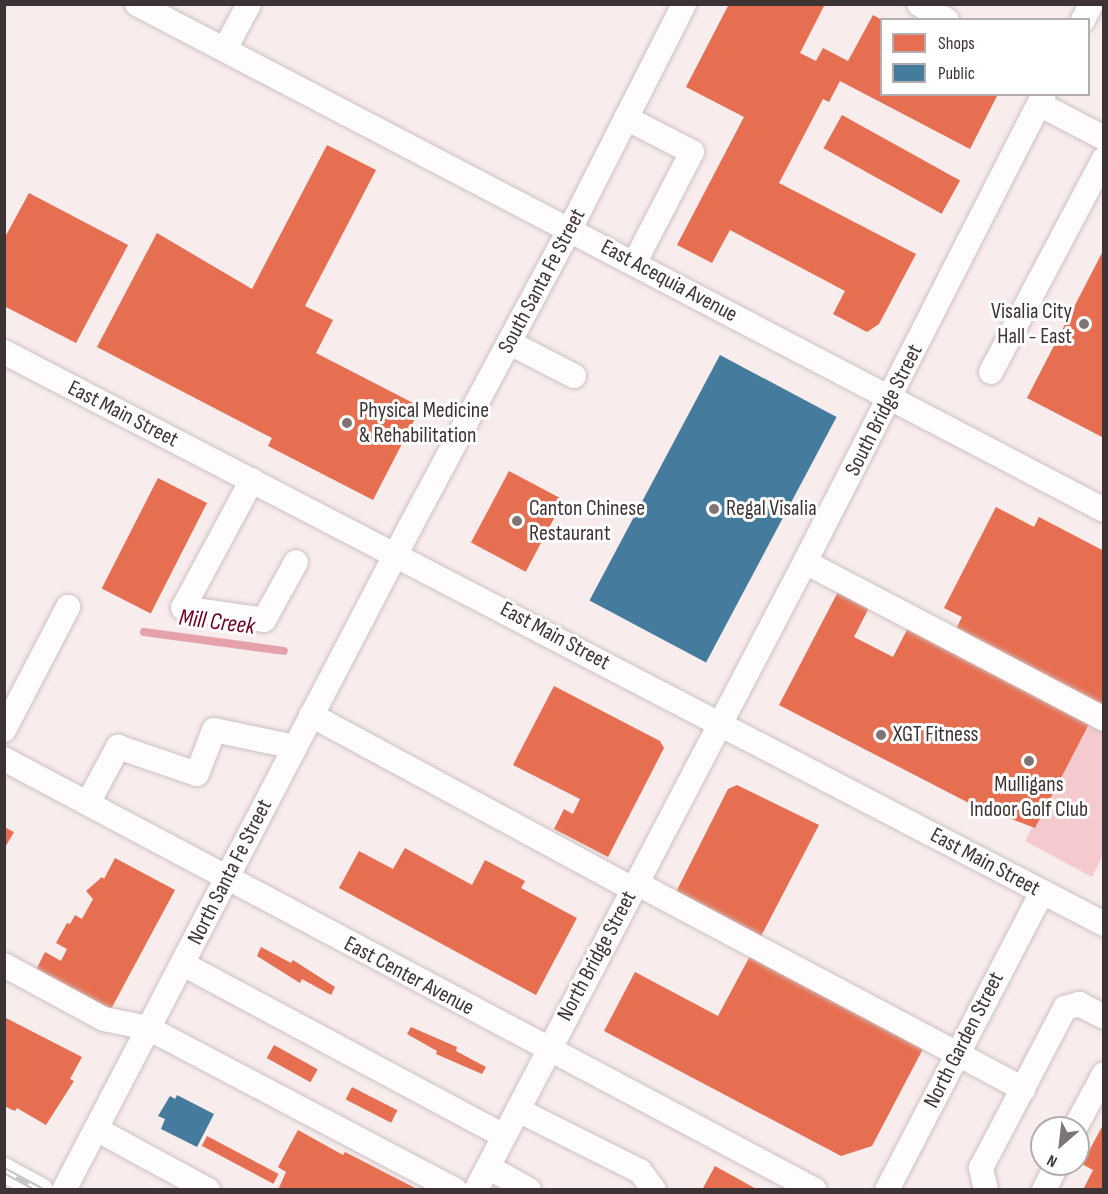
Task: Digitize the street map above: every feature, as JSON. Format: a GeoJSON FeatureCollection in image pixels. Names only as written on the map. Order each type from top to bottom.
{"type":"FeatureCollection","features":[{"type":"Feature","properties":{"kind":"street","name":"East Acequia Avenue"},"geometry":{"type":"LineString","coordinates":[[137,4],[635,262],[889,399],[1104,510]]}},
{"type":"Feature","properties":{"kind":"street"},"geometry":{"type":"LineString","coordinates":[[225,49],[249,4]]}},
{"type":"Feature","properties":{"kind":"street"},"geometry":{"type":"LineString","coordinates":[[919,4],[944,18]]}},
{"type":"Feature","properties":{"kind":"street"},"geometry":{"type":"LineString","coordinates":[[1084,18],[1091,4]]}},
{"type":"Feature","properties":{"kind":"street","name":"South Santa Fe Street"},"geometry":{"type":"LineString","coordinates":[[395,555],[570,229],[681,6]]}},
{"type":"Feature","properties":{"kind":"street"},"geometry":{"type":"LineString","coordinates":[[1042,99],[1104,138]]}},
{"type":"Feature","properties":{"kind":"street","name":"South Bridge Street"},"geometry":{"type":"LineString","coordinates":[[719,723],[806,562],[1042,99]]}},
{"type":"Feature","properties":{"kind":"street"},"geometry":{"type":"LineString","coordinates":[[626,118],[692,152],[635,262]]}},
{"type":"Feature","properties":{"kind":"street"},"geometry":{"type":"LineString","coordinates":[[991,372],[1104,159]]}},
{"type":"Feature","properties":{"kind":"street"},"geometry":{"type":"LineString","coordinates":[[510,343],[574,376]]}},
{"type":"Feature","properties":{"kind":"street","name":"East Main Street"},"geometry":{"type":"LineString","coordinates":[[4,352],[1104,924]]}},
{"type":"Feature","properties":{"kind":"street"},"geometry":{"type":"LineString","coordinates":[[252,480],[183,608],[264,620],[296,562]]}},
{"type":"Feature","properties":{"kind":"street","name":"North Santa Fe Street"},"geometry":{"type":"LineString","coordinates":[[64,1190],[395,555]]}},
{"type":"Feature","properties":{"kind":"street"},"geometry":{"type":"LineString","coordinates":[[806,562],[1104,719]]}},
{"type":"Feature","properties":{"kind":"street"},"geometry":{"type":"LineString","coordinates":[[4,730],[68,607]]}},
{"type":"Feature","properties":{"kind":"street"},"geometry":{"type":"LineString","coordinates":[[311,715],[1024,1089]]}},
{"type":"Feature","properties":{"kind":"street","name":"North Bridge Street"},"geometry":{"type":"LineString","coordinates":[[476,1190],[719,723]]}},
{"type":"Feature","properties":{"kind":"street"},"geometry":{"type":"LineString","coordinates":[[88,803],[118,747],[197,774],[214,730],[295,747]]}},
{"type":"Feature","properties":{"kind":"street","name":"East Center Avenue"},"geometry":{"type":"LineString","coordinates":[[4,759],[815,1190]]}},
{"type":"Feature","properties":{"kind":"street","name":"North Garden Street"},"geometry":{"type":"LineString","coordinates":[[887,1190],[1042,892]]}},
{"type":"Feature","properties":{"kind":"street"},"geometry":{"type":"LineString","coordinates":[[183,964],[504,1136]]}},
{"type":"Feature","properties":{"kind":"street"},"geometry":{"type":"LineString","coordinates":[[4,965],[104,1019],[148,1028],[455,1190]]}},
{"type":"Feature","properties":{"kind":"street"},"geometry":{"type":"LineString","coordinates":[[986,1190],[981,1168],[1065,1008],[1079,1004],[1104,1017]]}},
{"type":"Feature","properties":{"kind":"street"},"geometry":{"type":"LineString","coordinates":[[1081,1116],[1104,1074]]}},
{"type":"Feature","properties":{"kind":"street"},"geometry":{"type":"LineString","coordinates":[[518,1110],[640,1171],[654,1190]]}},
{"type":"Feature","properties":{"kind":"street"},"geometry":{"type":"LineString","coordinates":[[96,1129],[208,1190]]}},
{"type":"Feature","properties":{"kind":"street"},"geometry":{"type":"LineString","coordinates":[[488,1167],[529,1190]]}},
{"type":"Feature","properties":{"kind":"street"},"geometry":{"type":"LineString","coordinates":[[4,1170],[41,1190]]}},
{"type":"Feature","properties":{"kind":"street"},"geometry":{"type":"LineString","coordinates":[[1044,1190],[1051,1176]]}},
{"type":"Feature","properties":{"kind":"shaded area"},"geometry":{"type":"Polygon","coordinates":[[[1088,722],[1103,730],[1103,855],[1092,877],[1025,841],[1088,722]]]}},
{"type":"Feature","properties":{"kind":"building: Shops"},"geometry":{"type":"Polygon","coordinates":[[[729,4],[825,4],[800,53],[816,61],[823,48],[848,61],[873,15],[880,19],[880,96],[997,96],[970,149],[840,81],[829,102],[823,99],[779,183],[916,254],[879,324],[867,332],[833,314],[845,291],[730,230],[712,263],[677,245],[744,117],[686,87],[729,4]]]}},
{"type":"Feature","properties":{"kind":"building: Shops"},"geometry":{"type":"Polygon","coordinates":[[[842,115],[960,180],[942,214],[824,148],[842,115]]]}},
{"type":"Feature","properties":{"kind":"building: Shops"},"geometry":{"type":"Polygon","coordinates":[[[327,145],[376,170],[305,306],[333,320],[316,353],[421,407],[373,500],[268,446],[272,438],[97,347],[157,233],[252,289],[327,145]]]}},
{"type":"Feature","properties":{"kind":"building: Shops"},"geometry":{"type":"Polygon","coordinates":[[[29,193],[128,245],[76,343],[4,306],[4,239],[29,193]]]}},
{"type":"Feature","properties":{"kind":"building: Shops","name":"Visalia City Hall - East"},"geometry":{"type":"Polygon","coordinates":[[[1104,249],[1104,438],[1027,398],[1104,249]]]}},
{"type":"Feature","properties":{"kind":"building: Shops","name":"Canton Chinese Restaurant"},"geometry":{"type":"Polygon","coordinates":[[[509,471],[564,500],[526,572],[471,543],[509,471]]]}},
{"type":"Feature","properties":{"kind":"building: Shops"},"geometry":{"type":"Polygon","coordinates":[[[158,478],[207,503],[151,613],[102,588],[158,478]]]}},
{"type":"Feature","properties":{"kind":"building: Shops"},"geometry":{"type":"Polygon","coordinates":[[[996,507],[1034,527],[1039,517],[1104,551],[1104,706],[956,629],[962,617],[944,608],[996,507]]]}},
{"type":"Feature","properties":{"kind":"building: Shops"},"geometry":{"type":"Polygon","coordinates":[[[840,588],[871,604],[854,637],[893,657],[909,626],[1091,720],[1035,828],[967,802],[779,705],[840,588]]]}},
{"type":"Feature","properties":{"kind":"building: Shops"},"geometry":{"type":"Polygon","coordinates":[[[554,686],[660,741],[664,748],[608,857],[554,829],[564,809],[573,814],[580,799],[513,765],[554,686]]]}},
{"type":"Feature","properties":{"kind":"building: Shops"},"geometry":{"type":"Polygon","coordinates":[[[737,785],[819,825],[760,938],[675,894],[728,789],[737,785]]]}},
{"type":"Feature","properties":{"kind":"building: Shops"},"geometry":{"type":"Polygon","coordinates":[[[4,827],[14,832],[4,849],[4,827]]]}},
{"type":"Feature","properties":{"kind":"building: Shops"},"geometry":{"type":"Polygon","coordinates":[[[405,848],[472,885],[485,860],[525,881],[521,888],[577,918],[536,995],[339,888],[359,851],[393,869],[405,848]]]}},
{"type":"Feature","properties":{"kind":"building: Shops"},"geometry":{"type":"Polygon","coordinates":[[[115,858],[175,890],[110,1011],[36,970],[45,952],[61,961],[67,949],[56,943],[67,923],[70,924],[75,915],[82,919],[93,899],[86,891],[102,877],[104,879],[115,858]]]}},
{"type":"Feature","properties":{"kind":"building: Shops"},"geometry":{"type":"Polygon","coordinates":[[[261,947],[291,963],[293,960],[335,987],[331,995],[302,979],[300,983],[257,956],[261,947]]]}},
{"type":"Feature","properties":{"kind":"building: Shops"},"geometry":{"type":"Polygon","coordinates":[[[751,954],[925,1045],[872,1146],[841,1156],[604,1031],[635,972],[718,1016],[751,954]]]}},
{"type":"Feature","properties":{"kind":"building: Shops"},"geometry":{"type":"Polygon","coordinates":[[[4,1017],[82,1057],[70,1079],[74,1081],[46,1125],[17,1108],[15,1111],[4,1106],[4,1017]]]}},
{"type":"Feature","properties":{"kind":"building: Shops"},"geometry":{"type":"Polygon","coordinates":[[[411,1027],[457,1047],[456,1051],[486,1067],[482,1074],[436,1054],[437,1051],[407,1034],[411,1027]]]}},
{"type":"Feature","properties":{"kind":"building: Shops"},"geometry":{"type":"Polygon","coordinates":[[[274,1045],[318,1069],[310,1082],[267,1058],[274,1045]]]}},
{"type":"Feature","properties":{"kind":"building: Shops"},"geometry":{"type":"Polygon","coordinates":[[[352,1087],[397,1110],[391,1123],[346,1099],[352,1087]]]}},
{"type":"Feature","properties":{"kind":"building: Shops"},"geometry":{"type":"Polygon","coordinates":[[[1104,1123],[1104,1190],[1083,1190],[1093,1170],[1090,1168],[1090,1149],[1104,1123]]]}},
{"type":"Feature","properties":{"kind":"building: Shops"},"geometry":{"type":"Polygon","coordinates":[[[298,1130],[343,1155],[345,1152],[419,1190],[278,1190],[286,1172],[278,1167],[298,1130]]]}},
{"type":"Feature","properties":{"kind":"building: Shops"},"geometry":{"type":"Polygon","coordinates":[[[207,1136],[279,1174],[273,1184],[202,1146],[207,1136]]]}},
{"type":"Feature","properties":{"kind":"building: Shops"},"geometry":{"type":"Polygon","coordinates":[[[715,1166],[758,1190],[702,1190],[715,1166]]]}},
{"type":"Feature","properties":{"kind":"building: Public","name":"Regal Visalia"},"geometry":{"type":"Polygon","coordinates":[[[720,355],[837,417],[706,662],[589,600],[720,355]]]}},
{"type":"Feature","properties":{"kind":"building: Public"},"geometry":{"type":"Polygon","coordinates":[[[177,1095],[214,1114],[197,1147],[161,1129],[165,1119],[158,1116],[170,1096],[175,1099],[177,1095]]]}},
{"type":"Feature","properties":{"kind":"waterway","name":"Mill Creek"},"geometry":{"type":"LineString","coordinates":[[144,632],[284,651]]}},
{"type":"Feature","properties":{"kind":"railway"},"geometry":{"type":"LineString","coordinates":[[4,1170],[41,1190]]}},
{"type":"Feature","properties":{"kind":"place","name":"Visalia City Hall - East"},"geometry":{"type":"Point","coordinates":[1084,324]}},
{"type":"Feature","properties":{"kind":"place","name":"Physical Medicine & Rehabilitation"},"geometry":{"type":"Point","coordinates":[347,423]}},
{"type":"Feature","properties":{"kind":"place","name":"Regal Visalia"},"geometry":{"type":"Point","coordinates":[714,509]}},
{"type":"Feature","properties":{"kind":"place","name":"Canton Chinese Restaurant"},"geometry":{"type":"Point","coordinates":[517,521]}},
{"type":"Feature","properties":{"kind":"place","name":"XGT Fitness"},"geometry":{"type":"Point","coordinates":[881,735]}},
{"type":"Feature","properties":{"kind":"place","name":"Mulligans Indoor Golf Club"},"geometry":{"type":"Point","coordinates":[1029,761]}}]}
